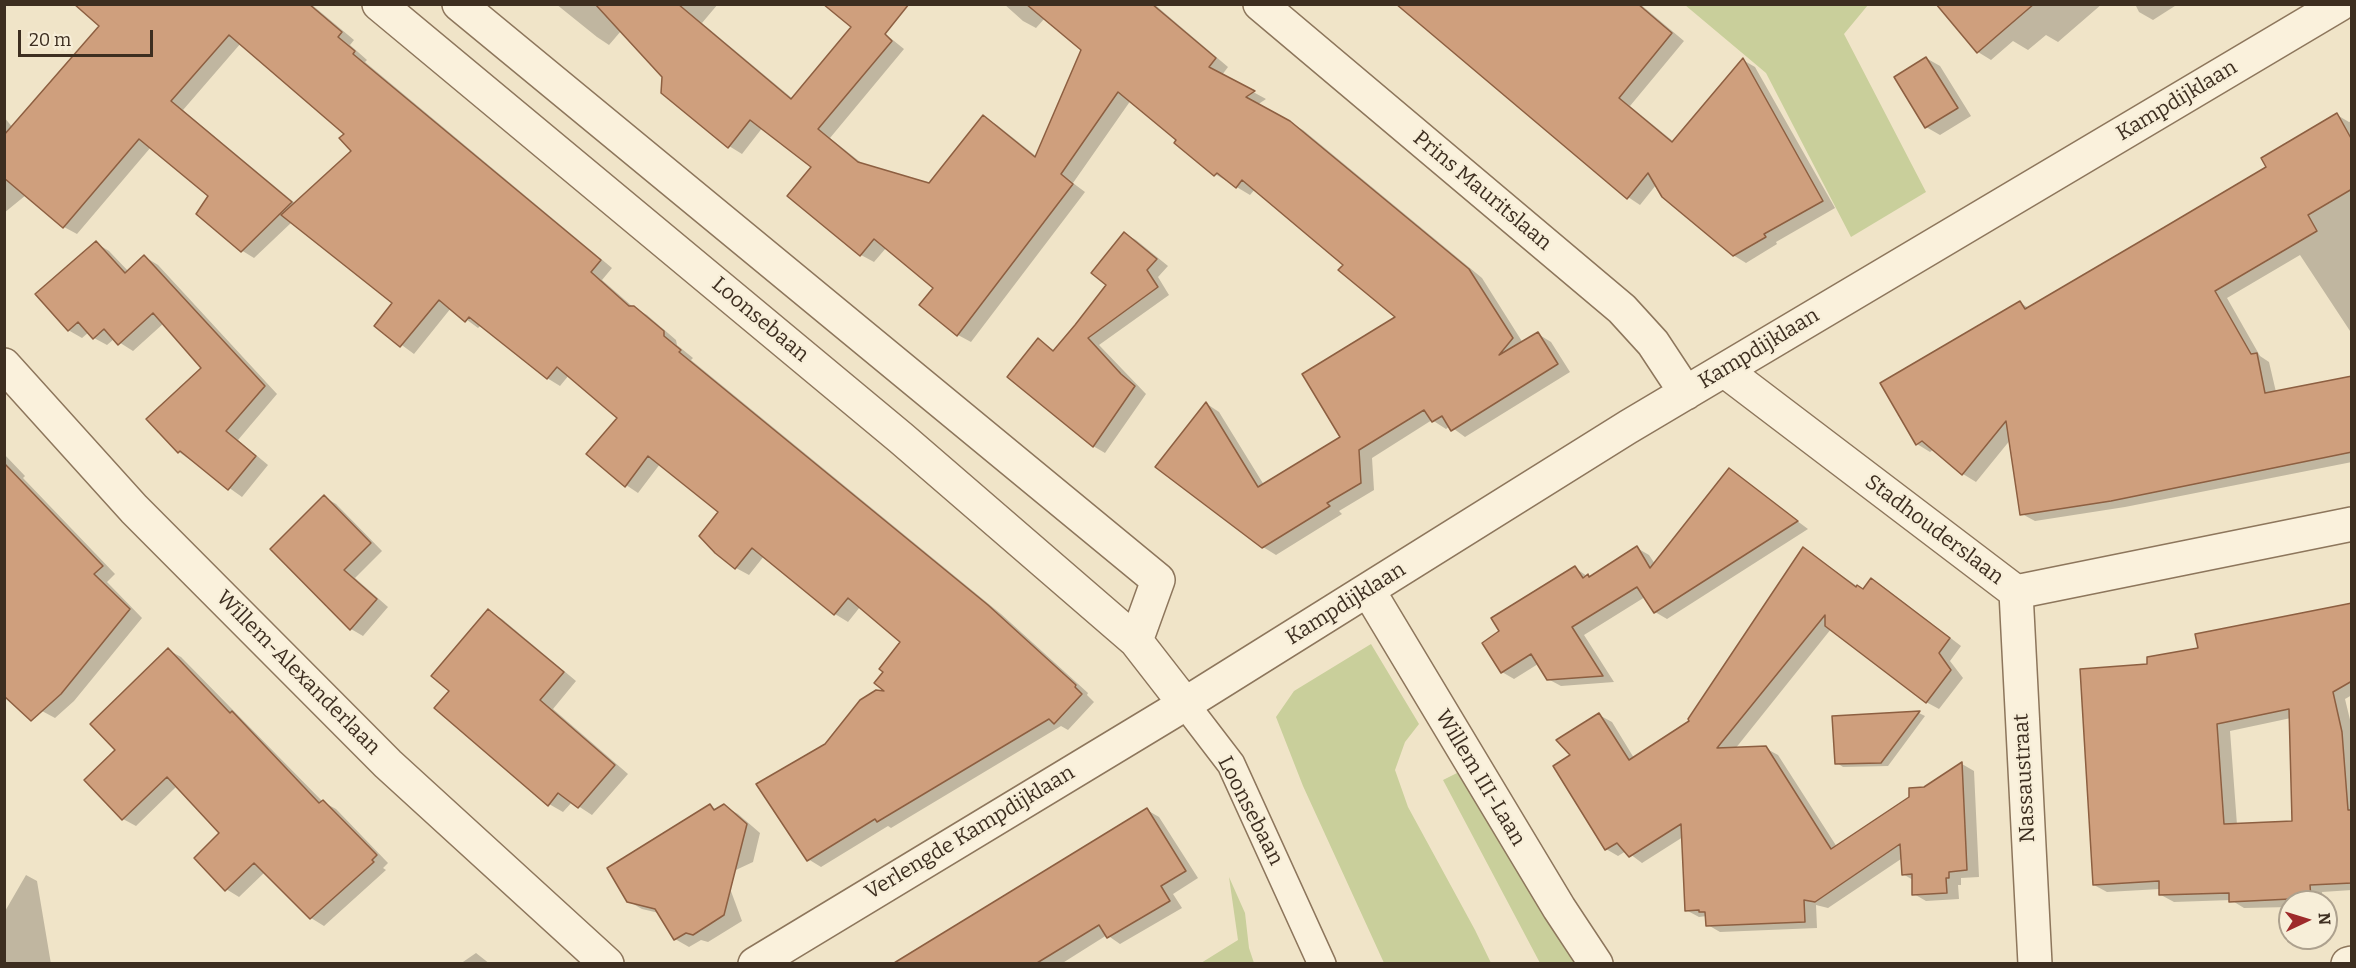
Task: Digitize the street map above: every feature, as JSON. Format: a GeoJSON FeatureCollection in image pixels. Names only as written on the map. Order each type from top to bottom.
{"type":"FeatureCollection","features":[{"type":"Feature","properties":{"kind":"street","name":"Loonsebaan"},"geometry":{"type":"LineString","coordinates":[[379,4],[901,438],[1136,641],[1185,704]]}},
{"type":"Feature","properties":{"kind":"street"},"geometry":{"type":"LineString","coordinates":[[459,4],[1158,580],[1136,641]]}},
{"type":"Feature","properties":{"kind":"street","name":"Prins Mauritslaan"},"geometry":{"type":"LineString","coordinates":[[1260,4],[1622,309],[1653,343],[1686,393]]}},
{"type":"Feature","properties":{"kind":"street","name":"Kampdijklaan"},"geometry":{"type":"LineString","coordinates":[[1185,704],[1686,393],[2340,4]]}},
{"type":"Feature","properties":{"kind":"street","name":"Willem-Alexanderlaan"},"geometry":{"type":"LineString","coordinates":[[4,365],[134,509],[388,764],[607,963]]}},
{"type":"Feature","properties":{"kind":"street","name":"Stadhouderslaan"},"geometry":{"type":"LineString","coordinates":[[1724,370],[2016,592],[2352,524]]}},
{"type":"Feature","properties":{"kind":"street","name":"Willem III-Laan"},"geometry":{"type":"LineString","coordinates":[[1368,590],[1553,898],[1596,963]]}},
{"type":"Feature","properties":{"kind":"street","name":"Nassaustraat"},"geometry":{"type":"LineString","coordinates":[[2016,592],[2035,963]]}},
{"type":"Feature","properties":{"kind":"street","name":"Verlengde Kampdijklaan"},"geometry":{"type":"LineString","coordinates":[[755,963],[1185,704]]}},
{"type":"Feature","properties":{"kind":"lane","name":"Loonsebaan"},"geometry":{"type":"LineString","coordinates":[[1185,704],[1231,764],[1322,963]]}},
{"type":"Feature","properties":{"kind":"green space"},"geometry":{"type":"Polygon","coordinates":[[[1685,5],[1868,5],[1844,34],[1926,192],[1851,237],[1766,73],[1685,5]]]}},
{"type":"Feature","properties":{"kind":"green space"},"geometry":{"type":"Polygon","coordinates":[[[1371,644],[1419,724],[1405,742],[1395,770],[1408,807],[1491,963],[1384,963],[1303,786],[1276,717],[1294,691],[1371,644]]]}},
{"type":"Feature","properties":{"kind":"green space"},"geometry":{"type":"Polygon","coordinates":[[[1457,773],[1585,963],[1540,963],[1443,780],[1457,773]]]}},
{"type":"Feature","properties":{"kind":"green space"},"geometry":{"type":"Polygon","coordinates":[[[1229,877],[1245,913],[1249,948],[1254,963],[1201,963],[1238,940],[1229,877]]]}},
{"type":"Feature","properties":{"kind":"building"},"geometry":{"type":"Polygon","coordinates":[[[74,4],[309,4],[342,32],[338,37],[355,51],[353,54],[601,260],[591,272],[629,306],[634,306],[664,331],[664,336],[681,350],[679,352],[988,605],[1076,685],[1075,687],[1082,694],[1054,724],[1049,719],[877,822],[875,819],[807,861],[756,784],[825,744],[860,700],[876,690],[884,691],[874,683],[883,672],[879,669],[900,642],[848,598],[834,615],[752,548],[735,569],[699,536],[718,512],[648,456],[625,487],[586,454],[617,418],[557,367],[547,379],[469,317],[465,322],[439,300],[400,347],[374,326],[392,303],[281,215],[351,151],[339,138],[344,134],[229,35],[171,101],[292,202],[241,252],[196,214],[208,196],[139,139],[63,228],[4,178],[4,135],[99,26],[74,4]]]}},
{"type":"Feature","properties":{"kind":"building"},"geometry":{"type":"Polygon","coordinates":[[[595,4],[678,4],[791,99],[851,27],[823,4],[909,4],[885,34],[892,41],[818,129],[858,162],[929,183],[983,115],[1035,157],[1081,50],[1026,4],[1152,4],[1216,58],[1209,67],[1255,91],[1246,97],[1290,121],[1469,269],[1513,338],[1499,355],[1538,332],[1558,364],[1451,431],[1442,416],[1432,422],[1424,410],[1359,450],[1361,483],[1327,503],[1330,506],[1262,548],[1155,467],[1206,402],[1258,487],[1340,437],[1302,374],[1395,317],[1338,270],[1343,265],[1242,180],[1236,188],[1217,173],[1214,176],[1174,143],[1176,140],[1118,92],[1061,174],[1073,184],[957,336],[919,305],[933,288],[874,239],[860,256],[787,196],[811,167],[750,120],[728,148],[661,93],[662,77],[595,4]]]}},
{"type":"Feature","properties":{"kind":"building"},"geometry":{"type":"Polygon","coordinates":[[[1396,4],[1638,4],[1672,33],[1619,98],[1672,142],[1743,58],[1823,201],[1764,234],[1766,237],[1733,256],[1662,197],[1648,173],[1627,199],[1396,4]]]}},
{"type":"Feature","properties":{"kind":"building"},"geometry":{"type":"Polygon","coordinates":[[[1936,4],[2034,4],[1977,53],[1936,4]]]}},
{"type":"Feature","properties":{"kind":"building"},"geometry":{"type":"Polygon","coordinates":[[[1926,57],[1958,108],[1925,128],[1894,77],[1926,57]]]}},
{"type":"Feature","properties":{"kind":"building"},"geometry":{"type":"Polygon","coordinates":[[[2337,113],[2352,140],[2352,189],[2308,215],[2317,231],[2215,291],[2251,354],[2257,353],[2265,393],[2352,376],[2352,452],[2111,501],[2020,515],[2006,421],[1962,475],[1922,441],[1916,445],[1880,383],[2020,301],[2025,309],[2163,228],[2266,167],[2261,158],[2337,113]]]}},
{"type":"Feature","properties":{"kind":"building"},"geometry":{"type":"Polygon","coordinates":[[[1124,232],[1157,259],[1147,270],[1158,287],[1088,338],[1135,386],[1093,447],[1007,377],[1038,338],[1053,351],[1075,325],[1106,285],[1091,273],[1124,232]]]}},
{"type":"Feature","properties":{"kind":"building"},"geometry":{"type":"Polygon","coordinates":[[[96,241],[125,273],[144,255],[265,386],[226,431],[256,456],[228,490],[180,451],[178,453],[146,419],[201,368],[153,313],[118,345],[104,329],[93,339],[78,322],[68,331],[35,294],[96,241]]]}},
{"type":"Feature","properties":{"kind":"building"},"geometry":{"type":"Polygon","coordinates":[[[4,463],[103,566],[94,574],[130,609],[61,694],[31,721],[4,696],[4,463]]]}},
{"type":"Feature","properties":{"kind":"building"},"geometry":{"type":"Polygon","coordinates":[[[1729,468],[1798,521],[1654,613],[1637,587],[1572,627],[1603,676],[1547,680],[1531,654],[1501,673],[1482,643],[1499,631],[1491,618],[1575,566],[1583,578],[1588,574],[1589,577],[1637,546],[1650,568],[1729,468]]]}},
{"type":"Feature","properties":{"kind":"building"},"geometry":{"type":"Polygon","coordinates":[[[324,495],[371,543],[344,570],[377,599],[350,630],[270,549],[324,495]]]}},
{"type":"Feature","properties":{"kind":"building"},"geometry":{"type":"Polygon","coordinates":[[[1803,547],[1856,587],[1857,585],[1863,589],[1871,578],[1950,638],[1939,653],[1951,670],[1926,703],[1825,626],[1825,615],[1717,748],[1766,746],[1831,849],[1909,797],[1909,788],[1924,787],[1962,762],[1967,870],[1949,872],[1949,878],[1946,878],[1947,893],[1912,895],[1912,874],[1902,875],[1900,844],[1815,902],[1804,900],[1805,922],[1706,926],[1705,912],[1685,911],[1681,824],[1629,857],[1617,843],[1605,850],[1553,766],[1570,755],[1556,740],[1599,713],[1629,760],[1689,721],[1688,719],[1803,547]]]}},
{"type":"Feature","properties":{"kind":"building"},"geometry":{"type":"Polygon","coordinates":[[[2352,603],[2352,681],[2333,692],[2342,732],[2348,810],[2352,810],[2352,883],[2310,885],[2310,890],[2278,890],[2278,900],[2229,902],[2229,893],[2159,895],[2159,881],[2093,885],[2080,669],[2147,664],[2147,657],[2198,648],[2195,634],[2352,603]],[[2289,709],[2217,724],[2224,824],[2292,821],[2289,709]]]}},
{"type":"Feature","properties":{"kind":"building"},"geometry":{"type":"Polygon","coordinates":[[[488,609],[564,672],[540,700],[615,765],[578,808],[558,793],[548,806],[434,708],[449,691],[431,676],[488,609]]]}},
{"type":"Feature","properties":{"kind":"building"},"geometry":{"type":"Polygon","coordinates":[[[168,648],[230,713],[232,711],[319,803],[323,800],[377,855],[372,860],[374,862],[310,919],[254,863],[225,891],[194,858],[219,833],[167,777],[122,820],[84,780],[115,750],[90,724],[168,648]]]}},
{"type":"Feature","properties":{"kind":"building"},"geometry":{"type":"Polygon","coordinates":[[[1920,711],[1881,763],[1835,764],[1832,716],[1920,711]]]}},
{"type":"Feature","properties":{"kind":"building"},"geometry":{"type":"Polygon","coordinates":[[[710,804],[714,810],[724,804],[747,824],[724,915],[693,935],[686,933],[674,940],[655,909],[627,902],[607,868],[710,804]]]}},
{"type":"Feature","properties":{"kind":"building"},"geometry":{"type":"Polygon","coordinates":[[[1147,808],[1186,871],[1161,886],[1170,901],[1107,938],[1099,925],[1037,963],[894,963],[1147,808]]]}}]}
